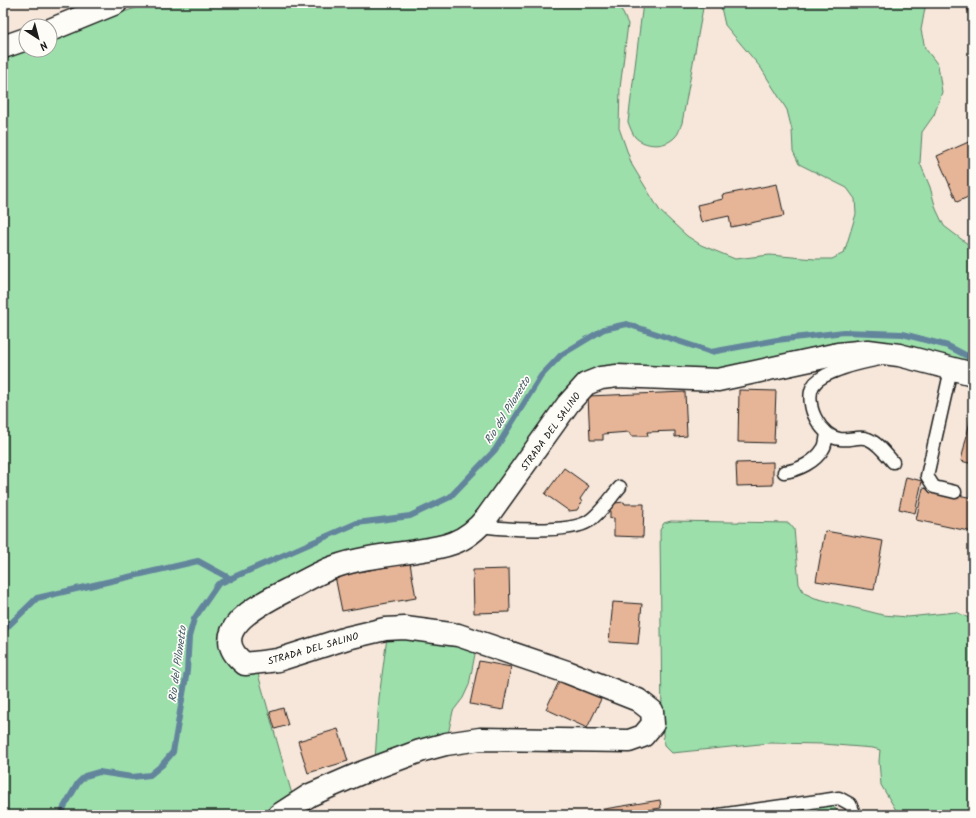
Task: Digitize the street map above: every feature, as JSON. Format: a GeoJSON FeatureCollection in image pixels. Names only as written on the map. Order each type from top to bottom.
{"type":"FeatureCollection","features":[{"type":"Feature","properties":{"kind":"street"},"geometry":{"type":"LineString","coordinates":[[58,27],[116,3]]}},
{"type":"Feature","properties":{"kind":"street"},"geometry":{"type":"LineString","coordinates":[[3,47],[18,42]]}},
{"type":"Feature","properties":{"kind":"street","name":"STRADA DEL SALINO"},"geometry":{"type":"LineString","coordinates":[[279,815],[310,795],[361,773],[420,751],[446,744],[480,739],[629,741],[643,736],[653,724],[652,711],[638,700],[567,672],[458,635],[405,628],[385,630],[347,638],[278,660],[245,664],[235,656],[230,644],[233,628],[249,612],[270,599],[334,567],[378,556],[436,548],[455,542],[480,526],[568,404],[586,384],[601,378],[617,376],[718,380],[838,354],[868,351],[899,355],[963,372]]}},
{"type":"Feature","properties":{"kind":"lane"},"geometry":{"type":"LineString","coordinates":[[893,462],[881,449],[867,438],[838,440],[827,433],[818,422],[812,410],[810,396],[813,386],[821,378],[837,371],[899,355]]}},
{"type":"Feature","properties":{"kind":"lane"},"geometry":{"type":"LineString","coordinates":[[955,492],[934,488],[927,476],[949,378],[963,372]]}},
{"type":"Feature","properties":{"kind":"lane"},"geometry":{"type":"LineString","coordinates":[[784,472],[797,470],[810,462],[824,448],[827,433]]}},
{"type":"Feature","properties":{"kind":"lane"},"geometry":{"type":"LineString","coordinates":[[480,526],[570,528],[587,522],[600,512],[620,487]]}},
{"type":"Feature","properties":{"kind":"lane"},"geometry":{"type":"LineString","coordinates":[[719,815],[839,798],[850,804],[855,815]]}},
{"type":"Feature","properties":{"kind":"green space"},"geometry":{"type":"Polygon","coordinates":[[[151,3],[605,3],[621,9],[628,24],[620,88],[619,128],[632,165],[660,211],[687,236],[701,245],[735,259],[770,255],[832,259],[844,253],[856,214],[855,199],[847,188],[799,164],[793,151],[792,130],[787,110],[761,68],[725,25],[720,3],[926,3],[921,30],[925,48],[938,65],[942,92],[934,115],[922,132],[920,163],[930,187],[936,209],[944,226],[973,248],[973,364],[942,359],[721,370],[611,367],[475,518],[458,532],[299,575],[240,605],[228,621],[228,650],[230,659],[233,667],[238,672],[246,675],[258,674],[293,798],[266,815],[3,815],[3,57],[18,52],[18,58],[58,58],[58,35],[151,3]]]}},
{"type":"Feature","properties":{"kind":"green space"},"geometry":{"type":"Polygon","coordinates":[[[643,3],[672,3],[703,8],[682,123],[676,136],[671,141],[655,145],[644,143],[635,137],[628,122],[643,3]]]}},
{"type":"Feature","properties":{"kind":"green space"},"geometry":{"type":"Polygon","coordinates":[[[671,521],[789,523],[794,529],[799,584],[804,593],[815,598],[883,615],[908,617],[956,612],[973,620],[973,815],[899,815],[881,785],[879,761],[880,750],[873,748],[823,744],[770,743],[672,753],[664,745],[662,723],[660,530],[664,523],[671,521]]]}},
{"type":"Feature","properties":{"kind":"green space"},"geometry":{"type":"Polygon","coordinates":[[[387,637],[435,639],[476,649],[469,685],[463,698],[453,711],[446,744],[375,761],[379,698],[387,637]]]}},
{"type":"Feature","properties":{"kind":"green space"},"geometry":{"type":"Polygon","coordinates":[[[829,805],[836,809],[840,815],[767,815],[829,805]]]}},
{"type":"Feature","properties":{"kind":"building"},"geometry":{"type":"Polygon","coordinates":[[[966,3],[973,3],[973,30],[966,3]]]}},
{"type":"Feature","properties":{"kind":"building"},"geometry":{"type":"Polygon","coordinates":[[[973,140],[973,202],[970,196],[957,202],[937,156],[973,140]]]}},
{"type":"Feature","properties":{"kind":"building"},"geometry":{"type":"Polygon","coordinates":[[[777,184],[784,216],[731,227],[729,216],[701,222],[697,205],[723,199],[722,195],[777,184]]]}},
{"type":"Feature","properties":{"kind":"building"},"geometry":{"type":"Polygon","coordinates":[[[739,390],[776,391],[774,443],[738,442],[739,390]]]}},
{"type":"Feature","properties":{"kind":"building"},"geometry":{"type":"Polygon","coordinates":[[[685,392],[687,436],[675,437],[675,431],[647,432],[648,436],[631,436],[629,432],[603,434],[603,440],[590,440],[588,396],[685,392]]]}},
{"type":"Feature","properties":{"kind":"building"},"geometry":{"type":"Polygon","coordinates":[[[973,408],[973,464],[961,461],[973,408]]]}},
{"type":"Feature","properties":{"kind":"building"},"geometry":{"type":"Polygon","coordinates":[[[773,462],[773,485],[737,486],[736,463],[773,462]]]}},
{"type":"Feature","properties":{"kind":"building"},"geometry":{"type":"Polygon","coordinates":[[[564,468],[589,486],[580,499],[582,502],[577,510],[569,511],[545,494],[564,468]]]}},
{"type":"Feature","properties":{"kind":"building"},"geometry":{"type":"Polygon","coordinates":[[[906,477],[922,481],[915,513],[899,509],[906,477]]]}},
{"type":"Feature","properties":{"kind":"building"},"geometry":{"type":"Polygon","coordinates":[[[923,488],[973,498],[973,532],[916,520],[923,488]]]}},
{"type":"Feature","properties":{"kind":"building"},"geometry":{"type":"Polygon","coordinates":[[[624,502],[625,504],[644,504],[643,537],[614,536],[614,518],[610,519],[610,508],[615,503],[624,502]]]}},
{"type":"Feature","properties":{"kind":"building"},"geometry":{"type":"Polygon","coordinates":[[[825,531],[883,541],[874,590],[816,581],[825,531]]]}},
{"type":"Feature","properties":{"kind":"building"},"geometry":{"type":"Polygon","coordinates":[[[410,563],[416,598],[342,611],[335,576],[410,563]]]}},
{"type":"Feature","properties":{"kind":"building"},"geometry":{"type":"Polygon","coordinates":[[[509,569],[510,612],[474,613],[473,570],[509,569]]]}},
{"type":"Feature","properties":{"kind":"building"},"geometry":{"type":"Polygon","coordinates":[[[613,602],[642,604],[638,644],[609,642],[613,602]]]}},
{"type":"Feature","properties":{"kind":"building"},"geometry":{"type":"Polygon","coordinates":[[[479,661],[511,667],[503,710],[470,704],[479,661]]]}},
{"type":"Feature","properties":{"kind":"building"},"geometry":{"type":"Polygon","coordinates":[[[562,675],[603,695],[587,728],[546,709],[562,675]]]}},
{"type":"Feature","properties":{"kind":"building"},"geometry":{"type":"Polygon","coordinates":[[[283,708],[288,725],[275,729],[270,712],[283,708]]]}},
{"type":"Feature","properties":{"kind":"building"},"geometry":{"type":"Polygon","coordinates":[[[338,729],[348,761],[308,773],[298,741],[338,729]]]}},
{"type":"Feature","properties":{"kind":"building"},"geometry":{"type":"Polygon","coordinates":[[[660,800],[661,808],[616,815],[592,815],[592,811],[660,800]]]}},
{"type":"Feature","properties":{"kind":"waterway","name":"Rio del Pilonetto"},"geometry":{"type":"LineString","coordinates":[[62,815],[64,807],[78,783],[85,776],[99,772],[132,777],[150,775],[162,765],[173,752],[187,671],[189,637],[194,619],[218,584],[357,523],[410,516],[450,497],[495,450],[541,376],[561,355],[604,329],[627,324],[711,352],[777,340],[844,332],[903,334],[948,346],[973,359]]}},
{"type":"Feature","properties":{"kind":"waterway"},"geometry":{"type":"LineString","coordinates":[[3,631],[37,598],[198,561],[231,579]]}}]}
